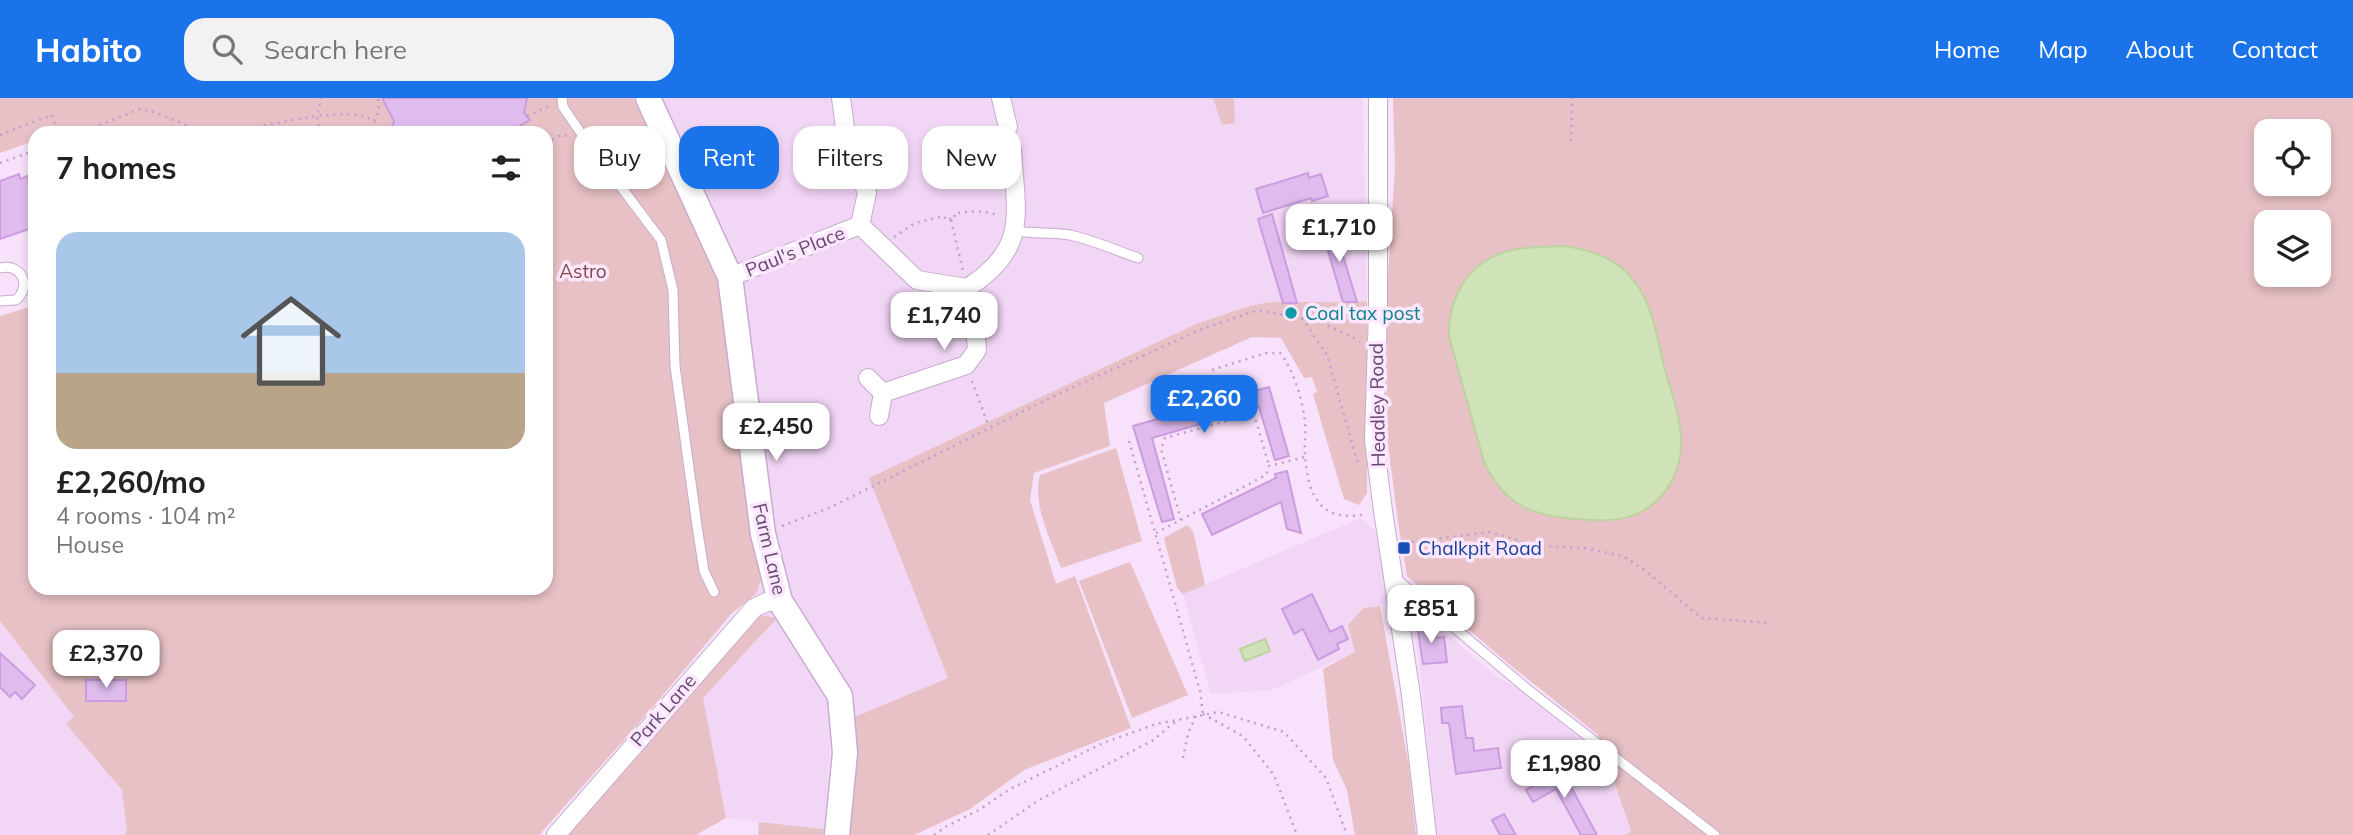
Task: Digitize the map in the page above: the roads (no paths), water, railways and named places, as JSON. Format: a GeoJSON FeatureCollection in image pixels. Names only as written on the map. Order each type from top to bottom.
{"type":"FeatureCollection","features":[{"type":"Feature","properties":{"kind":"street","name":"Farm Lane"},"geometry":{"type":"LineString","coordinates":[[648,98],[730,277],[763,534],[780,601],[840,696],[845,753],[837,835]]}},
{"type":"Feature","properties":{"kind":"street","name":"Paul's Place"},"geometry":{"type":"LineString","coordinates":[[841,98],[846,135],[867,193],[860,225]]}},
{"type":"Feature","properties":{"kind":"street"},"geometry":{"type":"LineString","coordinates":[[1001,98],[1007,126]]}},
{"type":"Feature","properties":{"kind":"street","name":"Headley Road"},"geometry":{"type":"LineString","coordinates":[[1378,98],[1374,440],[1382,511],[1411,695],[1427,835]]}},
{"type":"Feature","properties":{"kind":"street"},"geometry":{"type":"LineString","coordinates":[[883,393],[966,365],[976,350],[974,318],[967,288],[988,275],[1009,250],[1015,225],[1014,189]]}},
{"type":"Feature","properties":{"kind":"street","name":"Paul's Place"},"geometry":{"type":"LineString","coordinates":[[730,277],[860,225]]}},
{"type":"Feature","properties":{"kind":"street","name":"Paul's Place"},"geometry":{"type":"LineString","coordinates":[[860,225],[917,279],[967,288]]}},
{"type":"Feature","properties":{"kind":"street"},"geometry":{"type":"LineString","coordinates":[[868,378],[883,393]]}},
{"type":"Feature","properties":{"kind":"street"},"geometry":{"type":"LineString","coordinates":[[879,416],[883,393]]}},
{"type":"Feature","properties":{"kind":"street","name":"Park Lane"},"geometry":{"type":"LineString","coordinates":[[556,835],[754,608],[767,602],[780,601]]}},
{"type":"Feature","properties":{"kind":"lane"},"geometry":{"type":"LineString","coordinates":[[563,99],[564,107],[585,139],[661,240],[673,290],[675,366],[697,526],[704,571],[713,592]]}},
{"type":"Feature","properties":{"kind":"lane"},"geometry":{"type":"LineString","coordinates":[[1015,225],[1035,235],[1067,235],[1093,241],[1138,258]]}},
{"type":"Feature","properties":{"kind":"lane"},"geometry":{"type":"LineString","coordinates":[[0,268],[17,270],[25,285],[16,300],[0,301]]}},
{"type":"Feature","properties":{"kind":"lane"},"geometry":{"type":"LineString","coordinates":[[1393,576],[1526,688],[1714,835]]}},
{"type":"Feature","properties":{"kind":"place","name":"Coal tax post"},"geometry":{"type":"Point","coordinates":[1291,313]}},
{"type":"Feature","properties":{"kind":"place","name":"Chalkpit Road"},"geometry":{"type":"Point","coordinates":[1404,548]}},
{"type":"Feature","properties":{"kind":"park label","name":"Astro"},"geometry":{"type":"Point","coordinates":[583,271]}}]}
